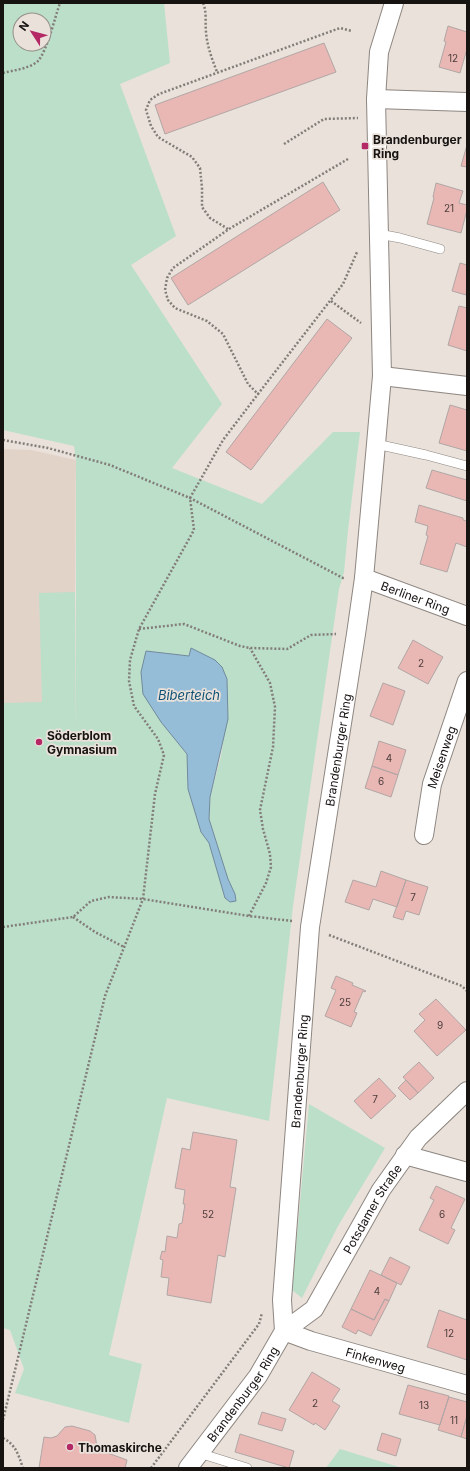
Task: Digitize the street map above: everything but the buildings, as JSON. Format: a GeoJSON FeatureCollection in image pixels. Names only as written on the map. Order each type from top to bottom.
{"type":"FeatureCollection","features":[{"type":"Feature","properties":{"kind":"street","name":"Brandenburger Ring"},"geometry":{"type":"LineString","coordinates":[[188,1468],[258,1376],[284,1331],[282,1300],[310,927],[364,578],[382,376],[376,99],[379,52],[394,3]]}},
{"type":"Feature","properties":{"kind":"street"},"geometry":{"type":"LineString","coordinates":[[376,99],[467,102]]}},
{"type":"Feature","properties":{"kind":"street"},"geometry":{"type":"LineString","coordinates":[[382,376],[467,386]]}},
{"type":"Feature","properties":{"kind":"street","name":"Berliner Ring"},"geometry":{"type":"LineString","coordinates":[[364,578],[467,616]]}},
{"type":"Feature","properties":{"kind":"street","name":"Meisenweg"},"geometry":{"type":"LineString","coordinates":[[424,835],[432,784],[467,681]]}},
{"type":"Feature","properties":{"kind":"street","name":"Potsdamer Straße"},"geometry":{"type":"LineString","coordinates":[[284,1331],[314,1309],[381,1190],[405,1155],[418,1138],[467,1090]]}},
{"type":"Feature","properties":{"kind":"street"},"geometry":{"type":"LineString","coordinates":[[405,1155],[467,1172]]}},
{"type":"Feature","properties":{"kind":"street","name":"Finkenweg"},"geometry":{"type":"LineString","coordinates":[[284,1331],[311,1341],[467,1385]]}},
{"type":"Feature","properties":{"kind":"lane"},"geometry":{"type":"LineString","coordinates":[[379,234],[440,249]]}},
{"type":"Feature","properties":{"kind":"lane"},"geometry":{"type":"LineString","coordinates":[[376,444],[467,466]]}},
{"type":"Feature","properties":{"kind":"lane"},"geometry":{"type":"LineString","coordinates":[[199,1454],[247,1468]]}},
{"type":"Feature","properties":{"kind":"path"},"geometry":{"type":"LineString","coordinates":[[3,73],[27,67],[38,61],[44,51],[60,3]]}},
{"type":"Feature","properties":{"kind":"path"},"geometry":{"type":"LineString","coordinates":[[203,3],[206,15],[206,31],[209,49],[217,72]]}},
{"type":"Feature","properties":{"kind":"path"},"geometry":{"type":"LineString","coordinates":[[229,229],[210,218],[202,207],[200,168],[192,157],[158,137],[151,126],[146,110],[150,100],[159,94],[217,72],[340,28],[352,31]]}},
{"type":"Feature","properties":{"kind":"path"},"geometry":{"type":"LineString","coordinates":[[284,144],[324,119],[376,118]]}},
{"type":"Feature","properties":{"kind":"path"},"geometry":{"type":"LineString","coordinates":[[258,394],[248,384],[223,334],[206,321],[175,308],[168,300],[165,290],[167,278],[173,268],[229,229],[348,159]]}},
{"type":"Feature","properties":{"kind":"path"},"geometry":{"type":"LineString","coordinates":[[3,1420],[105,996],[142,899],[155,794],[164,755],[158,739],[134,706],[128,682],[130,660],[139,629],[194,530],[190,498],[223,440],[344,284],[357,252]]}},
{"type":"Feature","properties":{"kind":"path"},"geometry":{"type":"LineString","coordinates":[[331,300],[362,324]]}},
{"type":"Feature","properties":{"kind":"path"},"geometry":{"type":"LineString","coordinates":[[3,440],[48,448],[110,465],[190,498],[343,578],[364,578]]}},
{"type":"Feature","properties":{"kind":"path"},"geometry":{"type":"LineString","coordinates":[[139,629],[184,624],[240,646],[250,648],[287,649],[311,635],[356,634]]}},
{"type":"Feature","properties":{"kind":"path"},"geometry":{"type":"LineString","coordinates":[[249,916],[266,883],[271,867],[270,854],[263,829],[260,810],[273,747],[275,707],[270,684],[250,648]]}},
{"type":"Feature","properties":{"kind":"path"},"geometry":{"type":"LineString","coordinates":[[3,927],[74,916],[91,901],[109,897],[142,899],[249,916],[298,922],[462,986],[467,991]]}},
{"type":"Feature","properties":{"kind":"path"},"geometry":{"type":"LineString","coordinates":[[74,916],[95,932],[124,947]]}},
{"type":"Feature","properties":{"kind":"path"},"geometry":{"type":"LineString","coordinates":[[3,1438],[9,1441],[16,1448],[23,1468]]}},
{"type":"Feature","properties":{"kind":"shaded area","name":"Söderblom Gymnasium"},"geometry":{"type":"Polygon","coordinates":[[[3,449],[31,450],[76,460],[76,892],[3,895],[3,449]]]}},
{"type":"Feature","properties":{"kind":"green space"},"geometry":{"type":"Polygon","coordinates":[[[3,3],[164,3],[170,63],[120,84],[176,236],[131,265],[222,404],[172,468],[262,504],[333,432],[360,432],[344,572],[339,589],[293,906],[269,1121],[167,1098],[109,1355],[142,1364],[129,1423],[15,1393],[24,1369],[10,1330],[3,1328],[3,703],[42,702],[39,593],[75,592],[76,752],[76,460],[74,446],[3,430],[3,3]],[[191,648],[189,656],[146,651],[161,722],[187,754],[188,789],[201,832],[209,843],[225,898],[230,902],[236,900],[235,894],[228,879],[209,819],[210,797],[221,756],[228,708],[227,680],[191,648]]]}},
{"type":"Feature","properties":{"kind":"green space"},"geometry":{"type":"Polygon","coordinates":[[[309,1104],[385,1148],[338,1226],[302,1298],[292,1290],[309,1104]]]}},
{"type":"Feature","properties":{"kind":"green space"},"geometry":{"type":"Polygon","coordinates":[[[340,1449],[402,1468],[326,1468],[340,1449]]]}},
{"type":"Feature","properties":{"kind":"water","name":"Biberteich"},"geometry":{"type":"Polygon","coordinates":[[[191,648],[215,660],[222,667],[227,679],[228,719],[210,797],[209,819],[228,879],[235,894],[236,901],[230,902],[225,898],[209,843],[201,832],[188,789],[187,754],[161,722],[143,694],[141,672],[146,651],[189,656],[191,648]]]}},
{"type":"Feature","properties":{"kind":"place","name":"Brandenburger Ring"},"geometry":{"type":"Point","coordinates":[365,146]}},
{"type":"Feature","properties":{"kind":"place","name":"Söderblom Gymnasium"},"geometry":{"type":"Point","coordinates":[39,742]}},
{"type":"Feature","properties":{"kind":"place","name":"Thomaskirche"},"geometry":{"type":"Point","coordinates":[70,1447]}}]}
